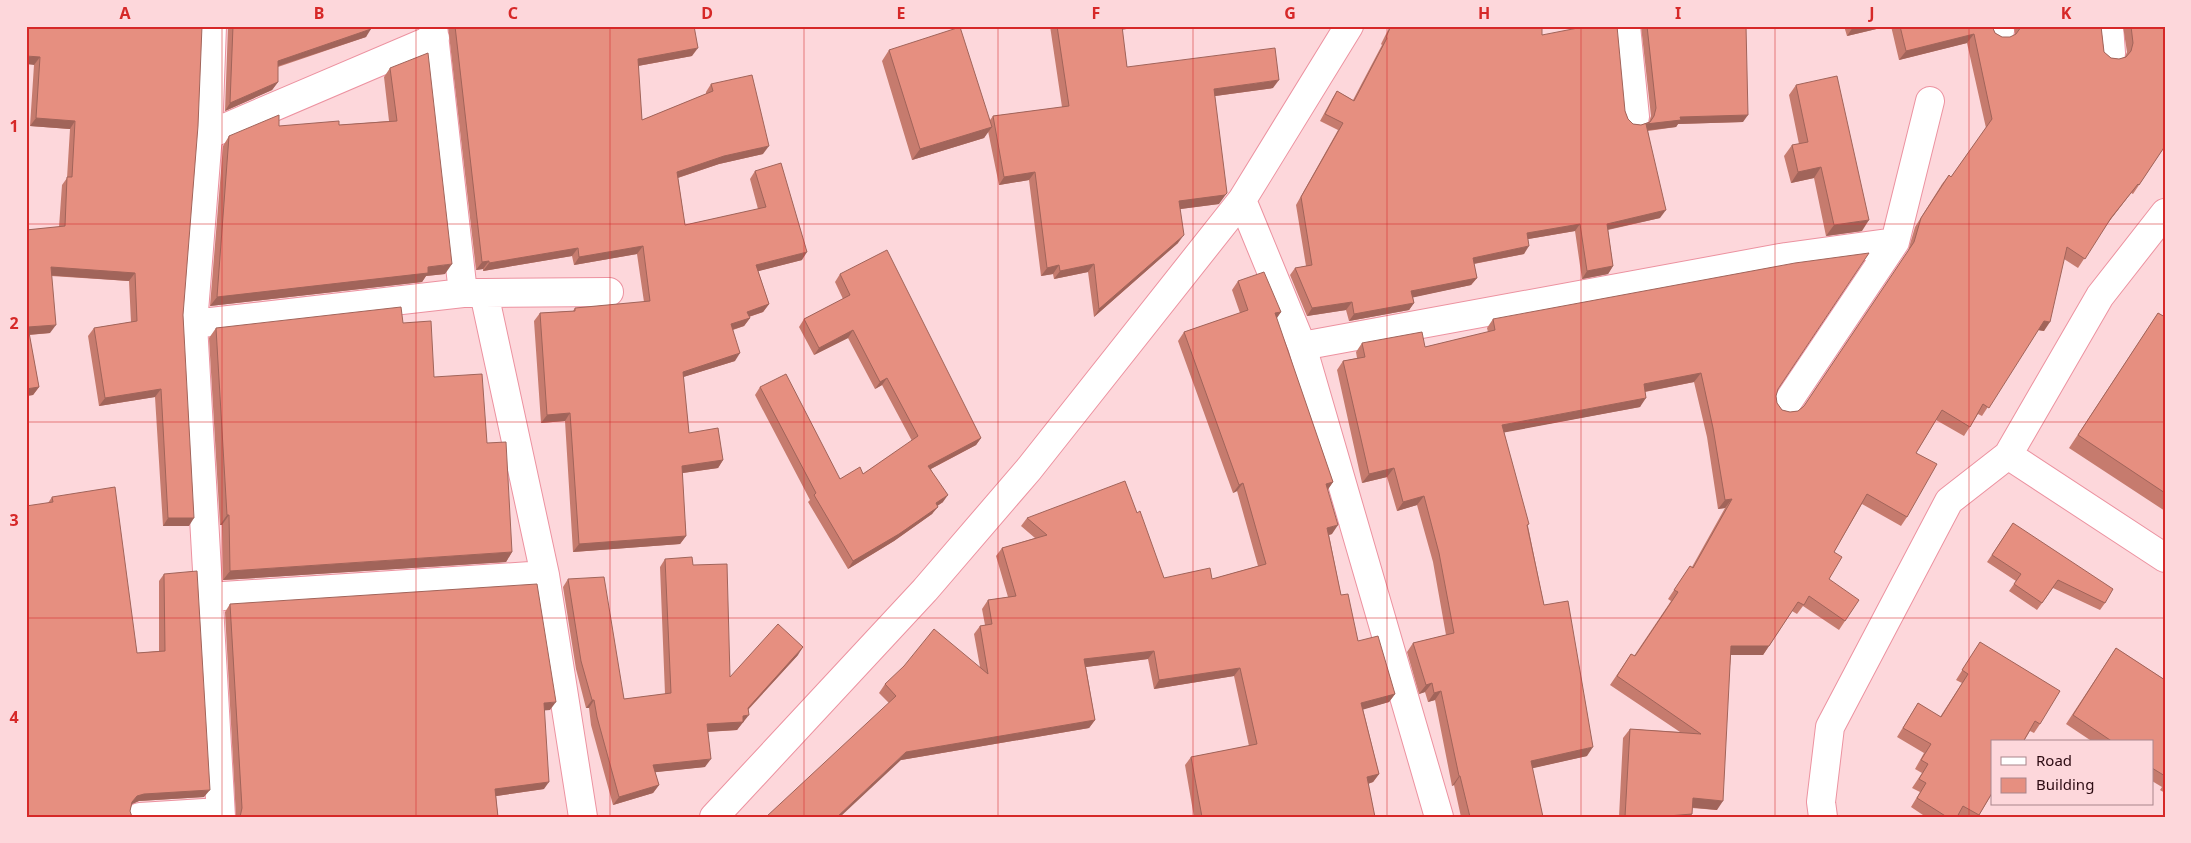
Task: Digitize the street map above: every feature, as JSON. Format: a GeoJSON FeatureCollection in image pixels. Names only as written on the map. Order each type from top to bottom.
{"type":"FeatureCollection","features":[{"type":"Feature","properties":{"kind":"street"},"geometry":{"type":"LineString","coordinates":[[140,817],[221,814],[193,324],[208,135],[212,26]]}},
{"type":"Feature","properties":{"kind":"street"},"geometry":{"type":"LineString","coordinates":[[714,817],[925,590],[1029,469],[1242,200],[1349,26]]}},
{"type":"Feature","properties":{"kind":"street"},"geometry":{"type":"LineString","coordinates":[[1626,26],[1635,117]]}},
{"type":"Feature","properties":{"kind":"street"},"geometry":{"type":"LineString","coordinates":[[2109,26],[2111,53]]}},
{"type":"Feature","properties":{"kind":"street"},"geometry":{"type":"LineString","coordinates":[[208,135],[434,32],[473,293],[545,575],[583,817]]}},
{"type":"Feature","properties":{"kind":"street"},"geometry":{"type":"LineString","coordinates":[[1786,406],[1895,242],[1930,101]]}},
{"type":"Feature","properties":{"kind":"street"},"geometry":{"type":"LineString","coordinates":[[1242,200],[1302,346],[1439,817]]}},
{"type":"Feature","properties":{"kind":"street"},"geometry":{"type":"LineString","coordinates":[[1844,817],[1822,809],[1830,727],[1949,501],[2008,455],[2100,296],[2165,213]]}},
{"type":"Feature","properties":{"kind":"street"},"geometry":{"type":"LineString","coordinates":[[1302,346],[1786,257],[1895,242]]}},
{"type":"Feature","properties":{"kind":"street"},"geometry":{"type":"LineString","coordinates":[[193,324],[473,293],[610,292]]}},
{"type":"Feature","properties":{"kind":"street"},"geometry":{"type":"LineString","coordinates":[[2008,455],[2165,558]]}},
{"type":"Feature","properties":{"kind":"street"},"geometry":{"type":"LineString","coordinates":[[208,596],[545,575]]}},
{"type":"Feature","properties":{"kind":"building"},"geometry":{"type":"Polygon","coordinates":[[[26,26],[202,26],[198,126],[183,315],[194,518],[168,518],[161,389],[105,398],[94,328],[137,321],[135,273],[51,267],[56,325],[28,327],[39,387],[26,389],[26,230],[65,226],[67,177],[72,177],[75,121],[36,118],[40,57],[26,56],[26,26]]]}},
{"type":"Feature","properties":{"kind":"building"},"geometry":{"type":"Polygon","coordinates":[[[233,26],[370,26],[371,29],[278,61],[278,82],[230,103],[233,26]]]}},
{"type":"Feature","properties":{"kind":"building"},"geometry":{"type":"Polygon","coordinates":[[[455,26],[694,26],[698,48],[638,59],[642,120],[713,91],[711,84],[752,75],[769,146],[724,156],[677,172],[685,225],[766,207],[755,171],[781,163],[807,252],[756,265],[769,304],[747,312],[750,318],[731,324],[740,353],[683,372],[689,433],[718,428],[723,460],[682,466],[686,536],[579,544],[570,413],[547,415],[540,313],[575,311],[575,308],[650,301],[643,246],[579,257],[578,248],[489,263],[489,261],[482,262],[455,26]]]}},
{"type":"Feature","properties":{"kind":"building"},"geometry":{"type":"Polygon","coordinates":[[[1057,26],[1122,26],[1127,67],[1275,48],[1279,80],[1214,89],[1227,193],[1225,195],[1179,201],[1184,235],[1099,309],[1094,264],[1060,271],[1059,265],[1047,268],[1035,172],[1004,177],[993,116],[1069,106],[1057,26]]]}},
{"type":"Feature","properties":{"kind":"building"},"geometry":{"type":"Polygon","coordinates":[[[1391,26],[1542,26],[1542,35],[1588,26],[1617,26],[1625,111],[1628,119],[1633,124],[1641,125],[1650,122],[1656,108],[1647,26],[1746,26],[1748,115],[1680,117],[1681,120],[1646,124],[1666,210],[1607,224],[1613,266],[1587,271],[1580,224],[1527,233],[1529,246],[1473,258],[1477,278],[1411,291],[1414,303],[1354,314],[1352,302],[1312,308],[1295,268],[1312,265],[1301,197],[1343,123],[1325,114],[1337,91],[1354,101],[1387,38],[1391,26]]]}},
{"type":"Feature","properties":{"kind":"building"},"geometry":{"type":"Polygon","coordinates":[[[1900,26],[1992,26],[1995,33],[2002,37],[2010,37],[2016,34],[2021,26],[2101,26],[2104,52],[2111,58],[2119,59],[2126,57],[2131,51],[2133,43],[2131,26],[2165,26],[2165,146],[2139,185],[2111,218],[2085,259],[2067,247],[2050,322],[2044,321],[1989,408],[1983,404],[1970,427],[1942,410],[1916,453],[1937,464],[1907,517],[1867,494],[1834,552],[1842,557],[1829,579],[1859,600],[1845,621],[1809,596],[1804,605],[1798,602],[1769,646],[1731,646],[1723,801],[1693,798],[1692,814],[1625,817],[1630,729],[1701,734],[1617,676],[1631,654],[1635,656],[1678,592],[1674,590],[1690,566],[1693,568],[1732,499],[1725,500],[1713,428],[1701,373],[1644,384],[1646,398],[1502,425],[1529,524],[1527,525],[1544,605],[1568,601],[1593,747],[1531,761],[1543,817],[1470,817],[1459,776],[1441,691],[1434,693],[1432,683],[1426,685],[1413,643],[1454,633],[1439,553],[1424,496],[1403,502],[1394,468],[1369,474],[1343,361],[1365,357],[1362,343],[1422,332],[1425,347],[1495,330],[1493,319],[1795,263],[1869,253],[1778,389],[1777,403],[1782,410],[1798,411],[1804,406],[1914,242],[1921,218],[1949,175],[1951,177],[1992,119],[1974,34],[1906,51],[1900,26]]]}},
{"type":"Feature","properties":{"kind":"building"},"geometry":{"type":"Polygon","coordinates":[[[960,27],[992,127],[920,149],[889,50],[960,27]]]}},
{"type":"Feature","properties":{"kind":"building"},"geometry":{"type":"Polygon","coordinates":[[[428,53],[452,264],[428,267],[428,273],[217,297],[229,136],[279,115],[279,126],[339,121],[339,125],[397,121],[390,68],[428,53]]]}},
{"type":"Feature","properties":{"kind":"building"},"geometry":{"type":"Polygon","coordinates":[[[1837,76],[1869,220],[1834,225],[1821,167],[1798,172],[1792,145],[1808,142],[1796,85],[1837,76]]]}},
{"type":"Feature","properties":{"kind":"building"},"geometry":{"type":"Polygon","coordinates":[[[887,250],[981,438],[928,466],[948,495],[936,503],[938,507],[899,534],[853,561],[814,495],[816,493],[760,387],[786,374],[840,479],[860,467],[863,474],[918,436],[887,378],[880,382],[853,330],[819,348],[804,319],[850,295],[840,274],[887,250]]]}},
{"type":"Feature","properties":{"kind":"building"},"geometry":{"type":"Polygon","coordinates":[[[1264,272],[1281,312],[1275,313],[1333,482],[1326,484],[1338,525],[1327,528],[1341,595],[1348,594],[1358,641],[1378,636],[1395,694],[1361,703],[1379,774],[1367,777],[1375,817],[1202,817],[1191,757],[1257,744],[1240,668],[1159,680],[1154,651],[1084,659],[1095,720],[906,752],[837,817],[766,817],[896,696],[885,684],[904,666],[934,629],[988,674],[980,626],[992,624],[988,600],[1016,596],[1002,548],[1047,535],[1027,518],[1125,481],[1137,513],[1140,511],[1164,578],[1210,568],[1212,579],[1266,564],[1243,483],[1239,485],[1184,332],[1248,310],[1238,281],[1264,272]]]}},
{"type":"Feature","properties":{"kind":"building"},"geometry":{"type":"Polygon","coordinates":[[[401,307],[403,323],[431,321],[434,377],[482,374],[487,443],[506,442],[512,552],[230,571],[229,515],[227,515],[216,328],[401,307]]]}},
{"type":"Feature","properties":{"kind":"building"},"geometry":{"type":"Polygon","coordinates":[[[2158,313],[2165,317],[2165,493],[2078,435],[2158,313]]]}},
{"type":"Feature","properties":{"kind":"building"},"geometry":{"type":"Polygon","coordinates":[[[115,487],[137,653],[165,651],[164,574],[197,571],[210,790],[137,796],[132,802],[130,811],[132,817],[26,817],[26,506],[53,502],[52,497],[115,487]]]}},
{"type":"Feature","properties":{"kind":"building"},"geometry":{"type":"Polygon","coordinates":[[[2013,523],[2113,589],[2105,603],[2058,580],[2042,603],[2014,584],[2021,574],[1992,555],[2013,523]]]}},
{"type":"Feature","properties":{"kind":"building"},"geometry":{"type":"Polygon","coordinates":[[[692,557],[693,565],[727,564],[730,677],[778,624],[803,647],[748,708],[749,715],[743,716],[743,722],[707,724],[711,759],[653,765],[659,785],[619,797],[594,700],[592,700],[581,661],[568,579],[604,577],[624,699],[671,693],[665,559],[692,557]]]}},
{"type":"Feature","properties":{"kind":"building"},"geometry":{"type":"Polygon","coordinates":[[[537,584],[556,702],[544,703],[549,782],[495,789],[498,817],[240,817],[242,808],[230,604],[537,584]]]}},
{"type":"Feature","properties":{"kind":"building"},"geometry":{"type":"Polygon","coordinates":[[[1980,642],[2060,691],[2040,724],[2035,721],[2024,740],[1991,740],[1991,795],[1979,815],[1963,806],[1957,817],[1947,817],[1917,798],[1926,783],[1919,779],[1928,764],[1921,760],[1931,744],[1903,728],[1918,703],[1941,717],[1968,674],[1962,670],[1980,642]]]}},
{"type":"Feature","properties":{"kind":"building"},"geometry":{"type":"Polygon","coordinates":[[[2116,648],[2165,680],[2165,776],[2154,769],[2154,740],[2110,740],[2073,715],[2116,648]]]}}]}
